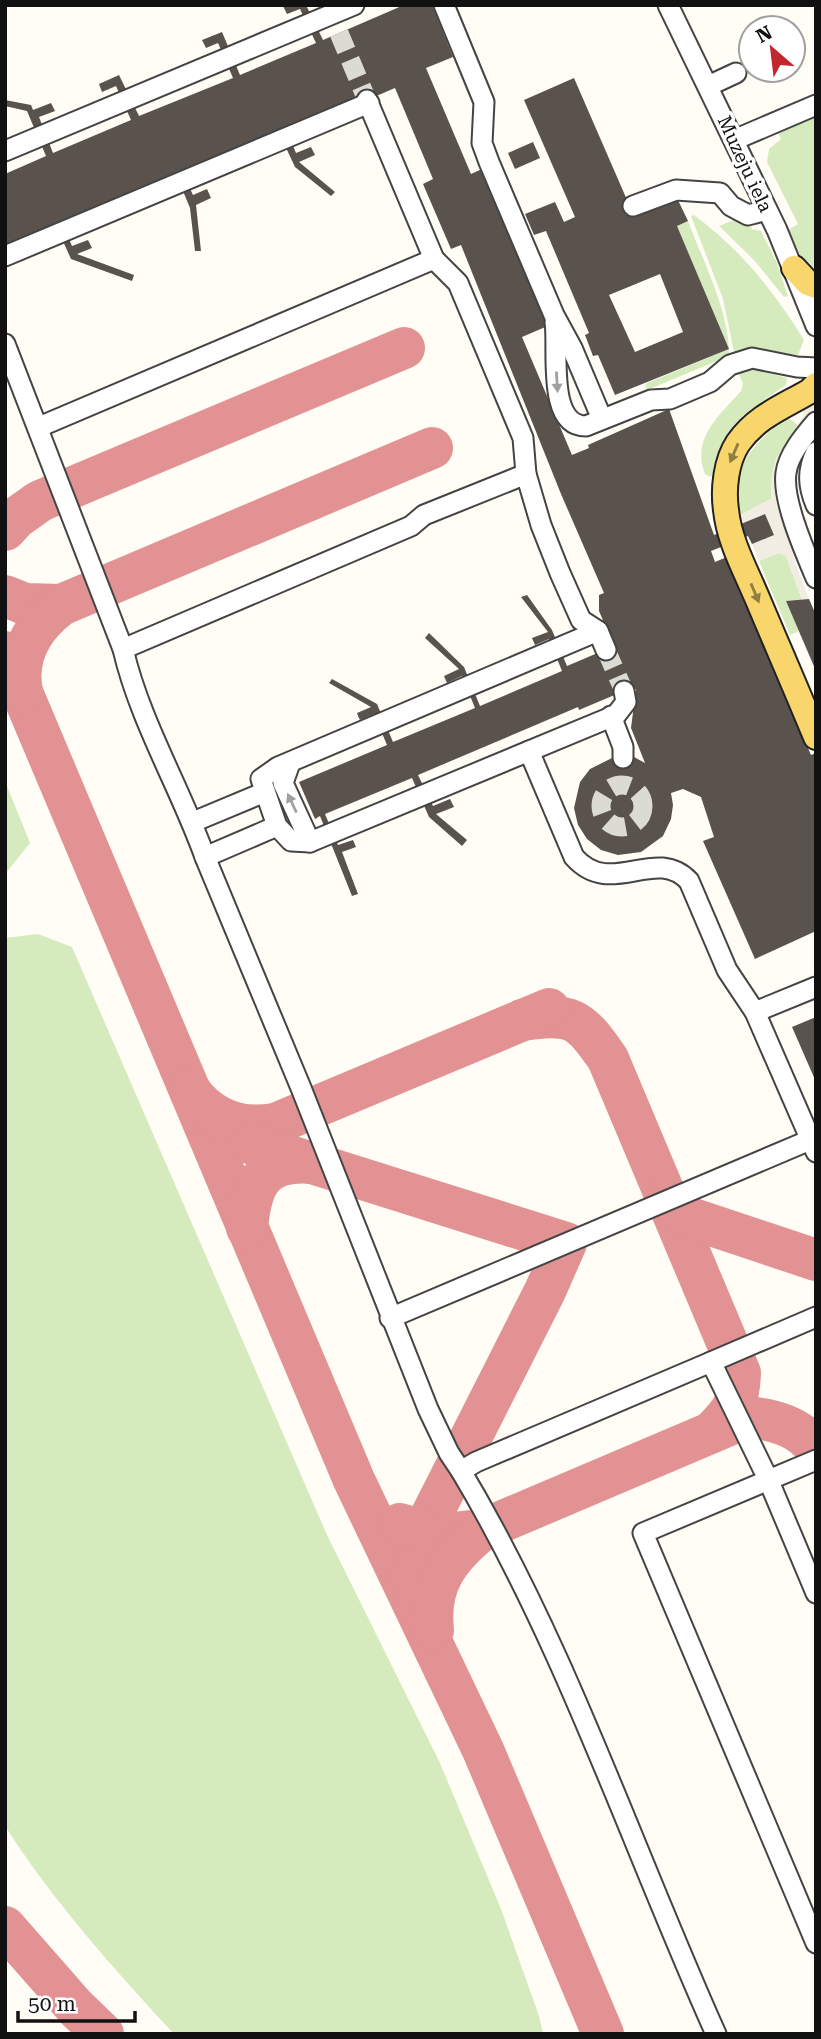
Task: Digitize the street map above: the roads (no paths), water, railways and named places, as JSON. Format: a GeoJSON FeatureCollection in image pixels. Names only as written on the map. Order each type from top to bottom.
{"type":"FeatureCollection","features":[{"type":"Feature","properties":{"kind":"main road"},"geometry":{"type":"LineString","coordinates":[[794,268],[808,283],[816,286]]}},
{"type":"Feature","properties":{"kind":"main road"},"geometry":{"type":"LineString","coordinates":[[816,385],[810,391],[760,418],[748,431],[736,446],[725,490],[726,511],[737,552],[816,737]]}},
{"type":"Feature","properties":{"kind":"street"},"geometry":{"type":"LineString","coordinates":[[5,152],[327,10],[354,5]]}},
{"type":"Feature","properties":{"kind":"street"},"geometry":{"type":"LineString","coordinates":[[443,5],[484,102],[482,143],[554,314],[568,339],[602,419]]}},
{"type":"Feature","properties":{"kind":"street","name":"Muzeju iela"},"geometry":{"type":"LineString","coordinates":[[668,5],[767,209],[794,268],[816,326]]}},
{"type":"Feature","properties":{"kind":"street"},"geometry":{"type":"LineString","coordinates":[[327,10],[339,33]]}},
{"type":"Feature","properties":{"kind":"street"},"geometry":{"type":"LineString","coordinates":[[708,86],[736,73]]}},
{"type":"Feature","properties":{"kind":"street"},"geometry":{"type":"LineString","coordinates":[[5,256],[368,101],[434,259],[458,283],[523,438],[526,474],[541,525],[581,620],[598,631],[606,650]]}},
{"type":"Feature","properties":{"kind":"street"},"geometry":{"type":"LineString","coordinates":[[734,140],[816,105]]}},
{"type":"Feature","properties":{"kind":"street"},"geometry":{"type":"LineString","coordinates":[[633,206],[676,190],[720,193],[731,206],[748,215],[767,209]]}},
{"type":"Feature","properties":{"kind":"street"},"geometry":{"type":"LineString","coordinates":[[39,428],[434,259]]}},
{"type":"Feature","properties":{"kind":"street"},"geometry":{"type":"LineString","coordinates":[[554,314],[557,335],[556,391],[569,419],[577,426],[586,426],[651,400],[670,399],[710,382],[730,365],[752,358],[816,368]]}},
{"type":"Feature","properties":{"kind":"street"},"geometry":{"type":"LineString","coordinates":[[5,344],[123,649],[131,682],[192,822],[301,1088],[390,1318],[440,1436],[493,1526],[546,1632],[716,2034]]}},
{"type":"Feature","properties":{"kind":"street"},"geometry":{"type":"LineString","coordinates":[[816,422],[790,458],[785,485],[795,522],[816,578]]}},
{"type":"Feature","properties":{"kind":"street"},"geometry":{"type":"LineString","coordinates":[[816,452],[808,468],[810,489],[816,505]]}},
{"type":"Feature","properties":{"kind":"street"},"geometry":{"type":"LineString","coordinates":[[123,649],[411,526],[424,515],[526,474]]}},
{"type":"Feature","properties":{"kind":"street"},"geometry":{"type":"LineString","coordinates":[[598,631],[278,766],[261,779],[277,826],[291,841],[310,842],[611,716],[622,709],[626,702],[624,691]]}},
{"type":"Feature","properties":{"kind":"street"},"geometry":{"type":"LineString","coordinates":[[611,716],[623,747],[623,758]]}},
{"type":"Feature","properties":{"kind":"street"},"geometry":{"type":"LineString","coordinates":[[390,1318],[813,1146],[755,1012],[727,970],[690,881],[682,873],[665,867],[597,874],[584,868],[574,857],[529,751]]}},
{"type":"Feature","properties":{"kind":"street"},"geometry":{"type":"LineString","coordinates":[[290,763],[283,783],[310,842]]}},
{"type":"Feature","properties":{"kind":"street"},"geometry":{"type":"LineString","coordinates":[[192,822],[265,792]]}},
{"type":"Feature","properties":{"kind":"street"},"geometry":{"type":"LineString","coordinates":[[205,857],[277,826]]}},
{"type":"Feature","properties":{"kind":"street"},"geometry":{"type":"LineString","coordinates":[[755,1012],[816,986]]}},
{"type":"Feature","properties":{"kind":"street"},"geometry":{"type":"LineString","coordinates":[[461,1471],[476,1462],[816,1317]]}},
{"type":"Feature","properties":{"kind":"street"},"geometry":{"type":"LineString","coordinates":[[711,1362],[768,1479],[816,1593]]}},
{"type":"Feature","properties":{"kind":"street"},"geometry":{"type":"LineString","coordinates":[[816,1460],[643,1533],[816,1943]]}},
{"type":"Feature","properties":{"kind":"tunnel"},"geometry":{"type":"LineString","coordinates":[[339,33],[367,100]]}},
{"type":"Feature","properties":{"kind":"tunnel"},"geometry":{"type":"LineString","coordinates":[[606,650],[624,691]]}},
{"type":"Feature","properties":{"kind":"tunnel"},"geometry":{"type":"LineString","coordinates":[[622,785],[637,791],[643,806],[637,821],[622,827],[607,821],[601,806],[607,791],[622,785]]}}]}
